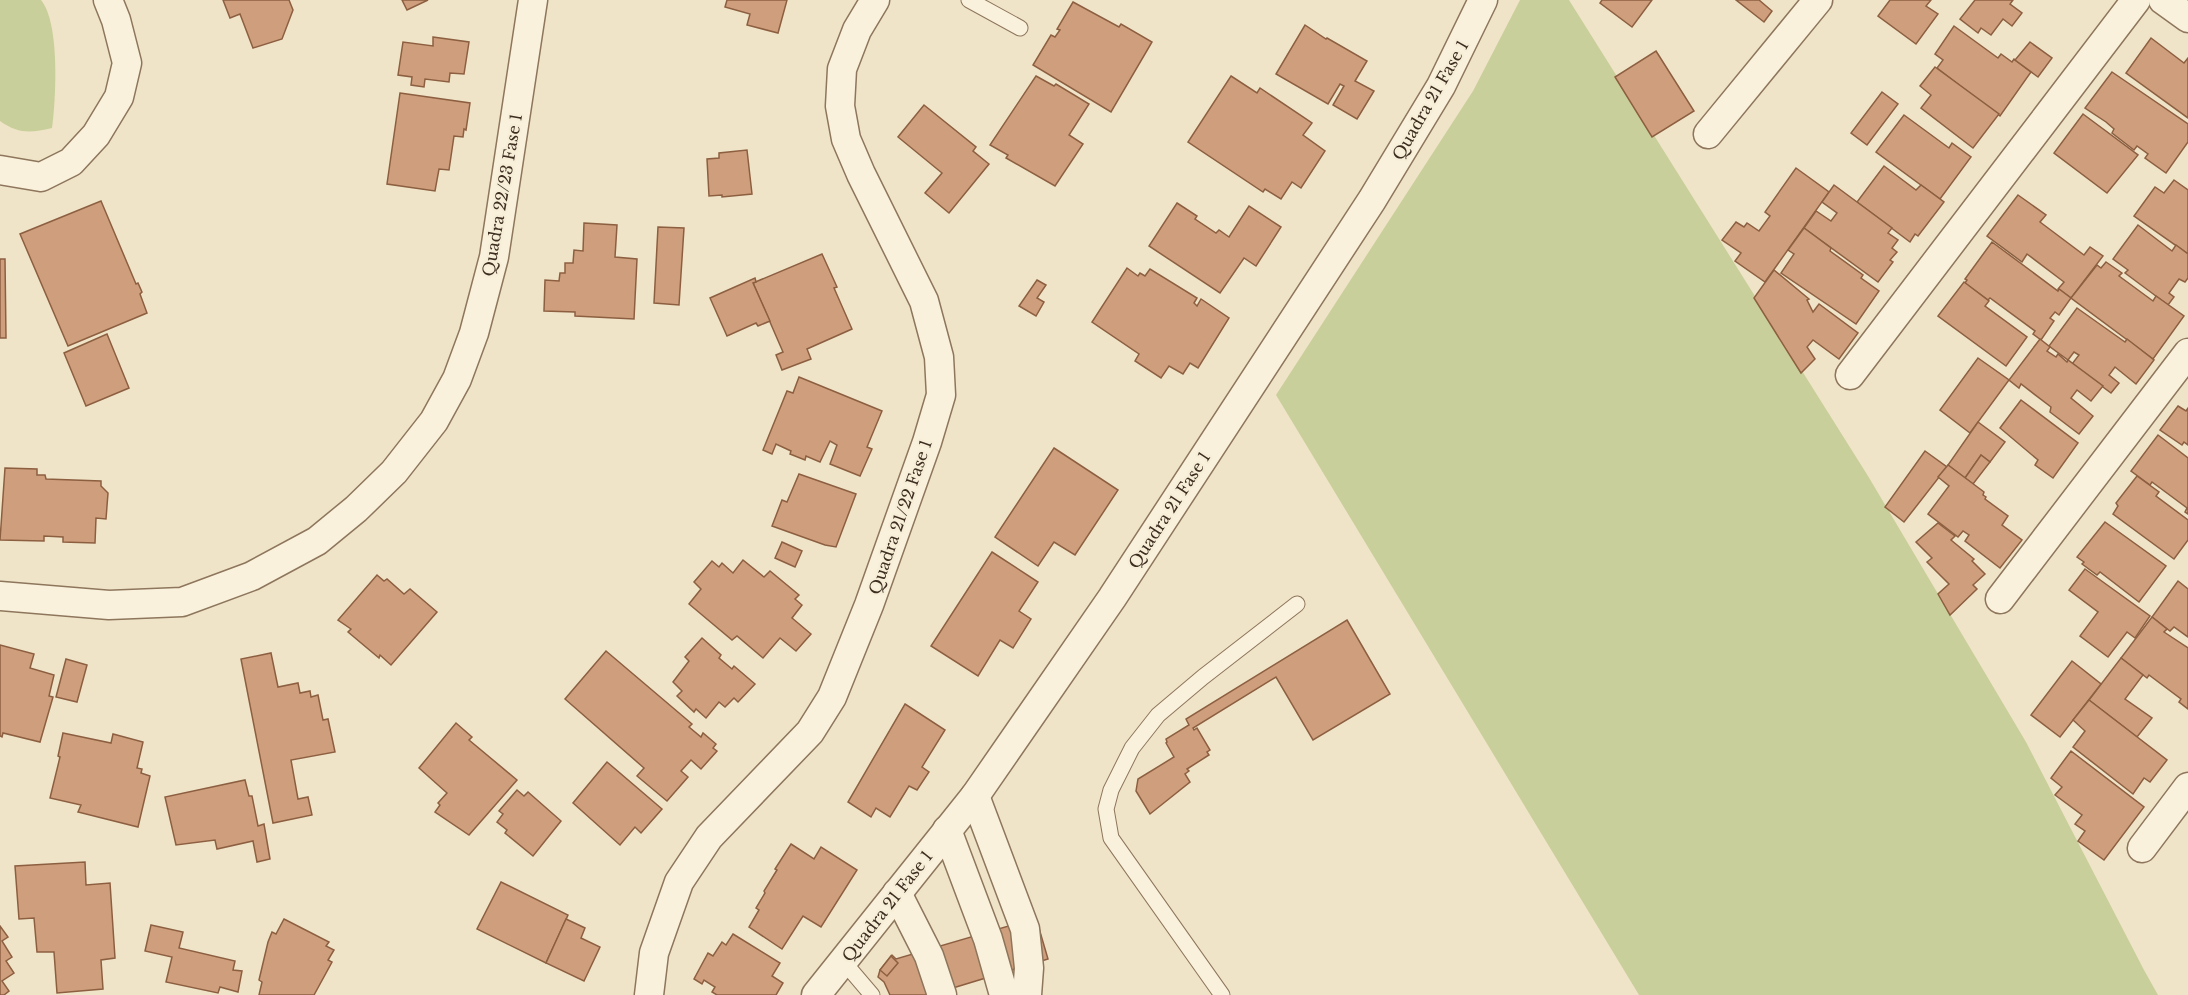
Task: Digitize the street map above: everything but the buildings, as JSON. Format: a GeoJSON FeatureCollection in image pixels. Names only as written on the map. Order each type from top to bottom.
{"type":"FeatureCollection","features":[{"type":"Feature","properties":{"kind":"street"},"geometry":{"type":"LineString","coordinates":[[0,170],[41,177],[71,162],[96,135],[119,97],[126,63],[116,20],[108,0]]}},
{"type":"Feature","properties":{"kind":"street","name":"Quadra 22/23 Fase 1"},"geometry":{"type":"LineString","coordinates":[[0,596],[109,605],[182,602],[252,576],[317,541],[356,509],[394,472],[434,421],[457,379],[474,333],[494,257],[533,0]]}},
{"type":"Feature","properties":{"kind":"street","name":"Quadra 21/22 Fase 1"},"geometry":{"type":"LineString","coordinates":[[649,995],[654,953],[679,882],[709,837],[810,732],[832,697],[869,605],[927,442],[941,395],[939,357],[924,301],[861,174],[846,139],[840,106],[842,69],[857,30],[875,0]]}},
{"type":"Feature","properties":{"kind":"street","name":"Quadra 21 Fase 1"},"geometry":{"type":"LineString","coordinates":[[816,995],[975,796],[1112,598],[1372,200],[1441,86],[1483,0]]}},
{"type":"Feature","properties":{"kind":"street"},"geometry":{"type":"LineString","coordinates":[[1708,134],[1818,0]]}},
{"type":"Feature","properties":{"kind":"street"},"geometry":{"type":"LineString","coordinates":[[1850,375],[2136,0]]}},
{"type":"Feature","properties":{"kind":"street"},"geometry":{"type":"LineString","coordinates":[[2163,0],[2188,18]]}},
{"type":"Feature","properties":{"kind":"street"},"geometry":{"type":"LineString","coordinates":[[2000,599],[2188,353]]}},
{"type":"Feature","properties":{"kind":"street"},"geometry":{"type":"LineString","coordinates":[[2142,848],[2188,787]]}},
{"type":"Feature","properties":{"kind":"street"},"geometry":{"type":"LineString","coordinates":[[975,796],[1025,928],[1029,968],[1027,995]]}},
{"type":"Feature","properties":{"kind":"street"},"geometry":{"type":"LineString","coordinates":[[947,830],[988,939],[1004,995]]}},
{"type":"Feature","properties":{"kind":"street"},"geometry":{"type":"LineString","coordinates":[[897,893],[929,956],[942,995]]}},
{"type":"Feature","properties":{"kind":"lane"},"geometry":{"type":"LineString","coordinates":[[969,0],[1020,28]]}},
{"type":"Feature","properties":{"kind":"lane"},"geometry":{"type":"LineString","coordinates":[[1222,995],[1111,838],[1106,809],[1111,790],[1132,748],[1158,715],[1297,604]]}},
{"type":"Feature","properties":{"kind":"lane"},"geometry":{"type":"LineString","coordinates":[[843,961],[872,995]]}},
{"type":"Feature","properties":{"kind":"green space"},"geometry":{"type":"Polygon","coordinates":[[[0,0],[41,0],[47,11],[54,43],[55,61],[52,128],[25,131],[0,121],[0,0]]]}},
{"type":"Feature","properties":{"kind":"green space"},"geometry":{"type":"Polygon","coordinates":[[[1520,0],[1569,0],[1868,476],[2026,742],[2158,995],[1639,995],[1276,395],[1473,91],[1520,0]]]}}]}
